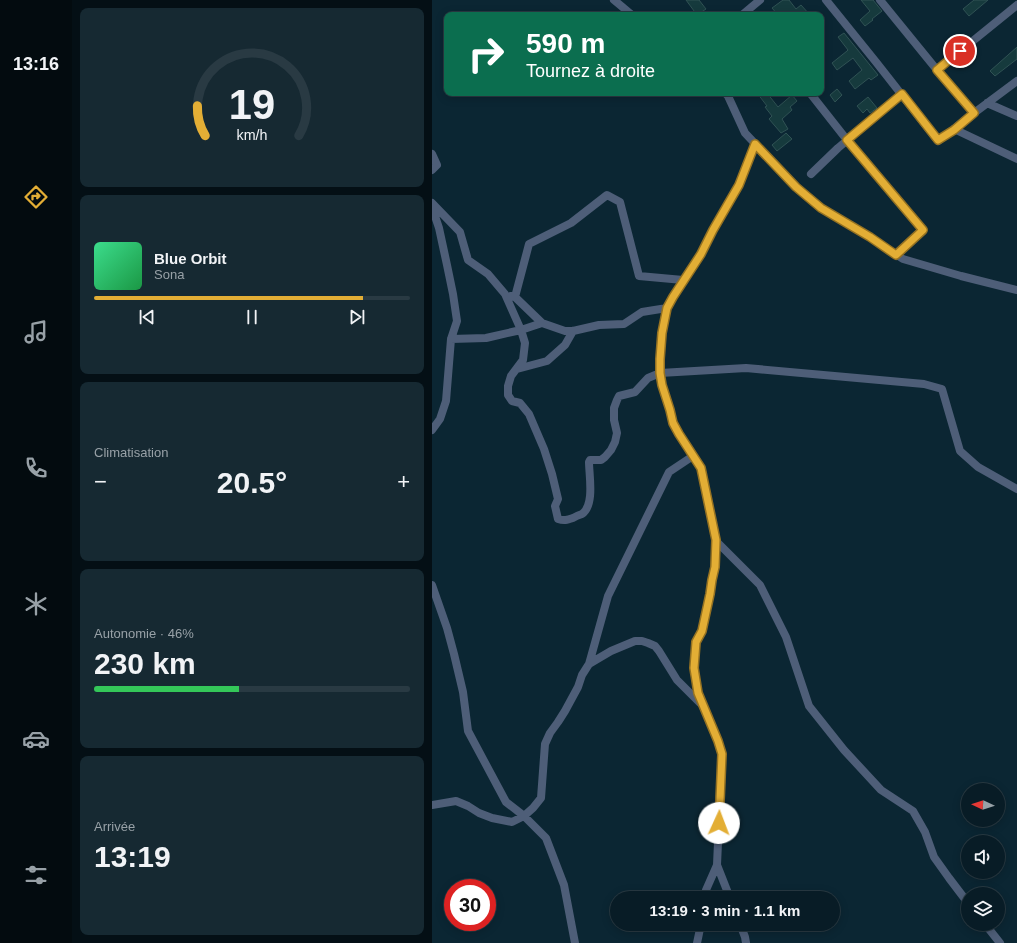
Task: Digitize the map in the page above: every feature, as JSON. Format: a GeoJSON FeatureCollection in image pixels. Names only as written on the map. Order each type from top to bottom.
{"type":"FeatureCollection","features":[{"type":"Feature","properties":{"kind":"street"},"geometry":{"type":"LineString","coordinates":[[614,0],[628,12]]}},
{"type":"Feature","properties":{"kind":"street"},"geometry":{"type":"LineString","coordinates":[[747,12],[760,0]]}},
{"type":"Feature","properties":{"kind":"street"},"geometry":{"type":"LineString","coordinates":[[826,0],[938,140],[954,130],[1017,80]]}},
{"type":"Feature","properties":{"kind":"street"},"geometry":{"type":"LineString","coordinates":[[880,0],[974,113]]}},
{"type":"Feature","properties":{"kind":"street"},"geometry":{"type":"LineString","coordinates":[[937,70],[1017,5]]}},
{"type":"Feature","properties":{"kind":"street"},"geometry":{"type":"LineString","coordinates":[[811,174],[847,140],[902,94]]}},
{"type":"Feature","properties":{"kind":"street"},"geometry":{"type":"LineString","coordinates":[[728,96],[745,133],[796,187],[821,208],[870,237],[903,259],[1017,290]]}},
{"type":"Feature","properties":{"kind":"street"},"geometry":{"type":"LineString","coordinates":[[812,96],[847,140],[923,230],[896,255]]}},
{"type":"Feature","properties":{"kind":"street"},"geometry":{"type":"LineString","coordinates":[[987,103],[1017,116]]}},
{"type":"Feature","properties":{"kind":"street"},"geometry":{"type":"LineString","coordinates":[[954,130],[1017,159]]}},
{"type":"Feature","properties":{"kind":"street"},"geometry":{"type":"LineString","coordinates":[[706,891],[717,865],[722,754],[696,686],[694,668],[696,642],[702,631],[715,567],[716,540],[701,468],[673,423],[662,385],[660,359],[662,333],[667,308],[701,254],[739,185],[755,144]]}},
{"type":"Feature","properties":{"kind":"street"},"geometry":{"type":"LineString","coordinates":[[432,154],[437,165],[432,170]]}},
{"type":"Feature","properties":{"kind":"street"},"geometry":{"type":"LineString","coordinates":[[515,297],[529,244],[571,223],[607,195],[620,202],[639,276],[684,280]]}},
{"type":"Feature","properties":{"kind":"street"},"geometry":{"type":"LineString","coordinates":[[432,203],[460,232],[468,260],[488,274],[506,294],[521,330],[525,343],[523,360],[511,376],[508,386],[508,395],[512,401],[520,403],[529,414],[544,449],[552,474],[558,499],[555,506],[556,513],[558,519],[562,521],[566,521],[583,513],[587,506],[590,498],[589,462],[593,460],[601,460],[605,457],[615,442],[617,433],[614,420],[614,408],[616,400],[619,396],[634,392],[648,378],[660,373],[746,368],[924,384],[942,389],[960,451],[978,467],[1017,489]]}},
{"type":"Feature","properties":{"kind":"street"},"geometry":{"type":"LineString","coordinates":[[432,207],[439,228],[453,294],[457,322],[451,339],[446,401],[440,419],[432,430]]}},
{"type":"Feature","properties":{"kind":"street"},"geometry":{"type":"LineString","coordinates":[[506,294],[515,297],[542,323],[564,331],[573,331],[600,325],[624,324],[642,312],[667,308]]}},
{"type":"Feature","properties":{"kind":"street"},"geometry":{"type":"LineString","coordinates":[[451,339],[486,338],[521,330],[542,323]]}},
{"type":"Feature","properties":{"kind":"street"},"geometry":{"type":"LineString","coordinates":[[517,369],[547,361],[565,345],[573,331]]}},
{"type":"Feature","properties":{"kind":"street"},"geometry":{"type":"LineString","coordinates":[[432,805],[456,801],[492,818],[512,822],[524,816],[542,798],[545,744],[550,733],[565,712],[578,687],[582,675],[589,664],[608,596],[669,472],[693,456]]}},
{"type":"Feature","properties":{"kind":"street"},"geometry":{"type":"LineString","coordinates":[[716,540],[760,585],[786,637],[808,706],[844,750],[881,790],[913,811],[925,832],[934,857],[961,894]]}},
{"type":"Feature","properties":{"kind":"street"},"geometry":{"type":"LineString","coordinates":[[432,584],[454,654],[463,692],[468,731],[506,802],[524,816],[546,838],[564,885],[575,943]]}},
{"type":"Feature","properties":{"kind":"street"},"geometry":{"type":"LineString","coordinates":[[589,664],[611,651],[636,641],[648,643],[655,646],[677,680],[702,704]]}},
{"type":"Feature","properties":{"kind":"street"},"geometry":{"type":"LineString","coordinates":[[717,865],[727,891]]}},
{"type":"Feature","properties":{"kind":"street"},"geometry":{"type":"LineString","coordinates":[[697,943],[700,931]]}},
{"type":"Feature","properties":{"kind":"street"},"geometry":{"type":"LineString","coordinates":[[743,931],[746,943]]}},
{"type":"Feature","properties":{"kind":"street"},"geometry":{"type":"LineString","coordinates":[[991,931],[1000,943]]}},
{"type":"Feature","properties":{"kind":"building"},"geometry":{"type":"Polygon","coordinates":[[[686,0],[699,0],[706,9],[702,12],[695,12],[686,0]]]}},
{"type":"Feature","properties":{"kind":"building"},"geometry":{"type":"Polygon","coordinates":[[[783,0],[789,0],[796,9],[801,5],[807,12],[775,12],[772,8],[783,0]]]}},
{"type":"Feature","properties":{"kind":"building"},"geometry":{"type":"Polygon","coordinates":[[[861,0],[873,0],[882,11],[865,26],[860,20],[870,11],[861,0]]]}},
{"type":"Feature","properties":{"kind":"building"},"geometry":{"type":"Polygon","coordinates":[[[974,0],[988,0],[969,16],[963,9],[974,0]]]}},
{"type":"Feature","properties":{"kind":"building"},"geometry":{"type":"Polygon","coordinates":[[[844,33],[878,75],[871,80],[869,78],[855,89],[849,81],[862,70],[853,58],[837,70],[832,63],[848,50],[838,37],[844,33]]]}},
{"type":"Feature","properties":{"kind":"building"},"geometry":{"type":"Polygon","coordinates":[[[1017,47],[1017,59],[995,76],[990,71],[1017,47]]]}},
{"type":"Feature","properties":{"kind":"building"},"geometry":{"type":"Polygon","coordinates":[[[837,89],[842,95],[835,102],[830,95],[837,89]]]}},
{"type":"Feature","properties":{"kind":"building"},"geometry":{"type":"Polygon","coordinates":[[[759,96],[769,96],[778,107],[793,96],[797,101],[790,107],[792,110],[782,119],[788,129],[781,133],[769,119],[772,116],[765,107],[767,106],[759,96]]]}},
{"type":"Feature","properties":{"kind":"building"},"geometry":{"type":"Polygon","coordinates":[[[868,97],[877,108],[870,113],[867,109],[863,113],[857,106],[868,97]]]}},
{"type":"Feature","properties":{"kind":"building"},"geometry":{"type":"Polygon","coordinates":[[[786,133],[792,139],[777,151],[772,145],[786,133]]]}},
{"type":"Feature","properties":{"kind":"route"},"geometry":{"type":"LineString","coordinates":[[719,823],[722,754],[698,693],[694,668],[696,642],[702,631],[715,567],[716,540],[701,468],[673,423],[662,385],[660,359],[662,333],[667,308],[701,254],[739,185],[755,144],[796,187],[821,208],[870,237],[896,255],[923,230],[847,140],[902,94],[938,140],[954,130],[974,113],[937,70],[960,51]]}}]}
